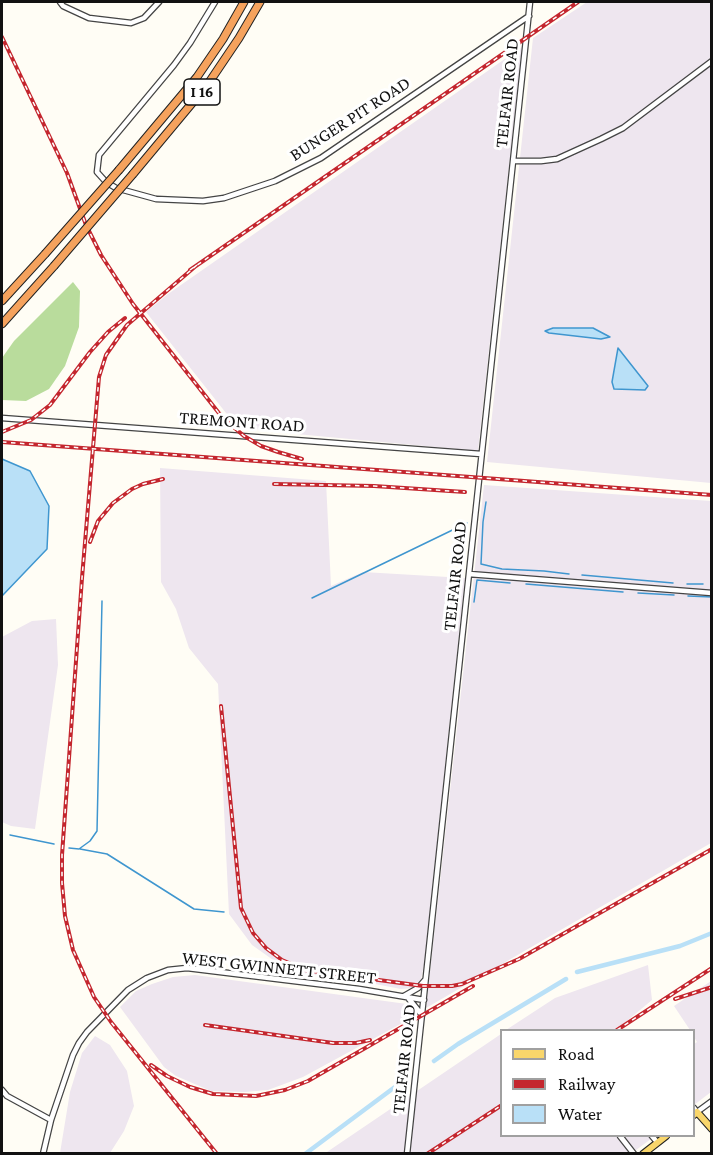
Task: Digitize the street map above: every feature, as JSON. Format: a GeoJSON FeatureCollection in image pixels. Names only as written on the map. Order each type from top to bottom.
{"type":"FeatureCollection","features":[{"type":"Feature","properties":{"kind":"highway","name":"I 16"},"geometry":{"type":"LineString","coordinates":[[2,301],[119,170],[197,77],[223,39],[244,2]]}},
{"type":"Feature","properties":{"kind":"highway","name":"I 16"},"geometry":{"type":"LineString","coordinates":[[2,324],[208,84],[260,2]]}},
{"type":"Feature","properties":{"kind":"main road"},"geometry":{"type":"LineString","coordinates":[[695,1113],[711,1129]]}},
{"type":"Feature","properties":{"kind":"main road"},"geometry":{"type":"LineString","coordinates":[[643,1154],[664,1137]]}},
{"type":"Feature","properties":{"kind":"street"},"geometry":{"type":"LineString","coordinates":[[60,2],[63,6],[89,18],[131,23],[144,18],[159,2]]}},
{"type":"Feature","properties":{"kind":"street","name":"BUNGER PIT ROAD"},"geometry":{"type":"LineString","coordinates":[[215,2],[174,65],[99,156],[97,172],[106,182],[116,188],[168,200],[203,201],[224,198],[275,181],[321,158],[529,16]]}},
{"type":"Feature","properties":{"kind":"street","name":"TELFAIR ROAD"},"geometry":{"type":"LineString","coordinates":[[407,1154],[530,2]]}},
{"type":"Feature","properties":{"kind":"street"},"geometry":{"type":"LineString","coordinates":[[514,160],[556,159],[623,128],[711,61]]}},
{"type":"Feature","properties":{"kind":"street","name":"TREMONT ROAD"},"geometry":{"type":"LineString","coordinates":[[2,418],[481,454]]}},
{"type":"Feature","properties":{"kind":"street"},"geometry":{"type":"LineString","coordinates":[[469,574],[711,593]]}},
{"type":"Feature","properties":{"kind":"street","name":"WEST GWINNETT STREET"},"geometry":{"type":"LineString","coordinates":[[43,1154],[51,1120],[73,1055],[87,1032],[128,990],[147,978],[168,970],[187,968],[424,998]]}},
{"type":"Feature","properties":{"kind":"street"},"geometry":{"type":"LineString","coordinates":[[422,1015],[415,1004],[404,996],[418,988],[426,978]]}},
{"type":"Feature","properties":{"kind":"street"},"geometry":{"type":"LineString","coordinates":[[2,1090],[7,1096],[51,1120]]}},
{"type":"Feature","properties":{"kind":"street"},"geometry":{"type":"LineString","coordinates":[[695,1111],[711,1101]]}},
{"type":"Feature","properties":{"kind":"street"},"geometry":{"type":"LineString","coordinates":[[621,1137],[634,1154]]}},
{"type":"Feature","properties":{"kind":"street"},"geometry":{"type":"LineString","coordinates":[[653,1137],[657,1142]]}},
{"type":"Feature","properties":{"kind":"shaded area"},"geometry":{"type":"Polygon","coordinates":[[[587,2],[711,2],[711,483],[487,462],[533,38],[587,2]]]}},
{"type":"Feature","properties":{"kind":"shaded area"},"geometry":{"type":"Polygon","coordinates":[[[522,47],[478,451],[264,431],[242,425],[226,413],[146,312],[168,294],[522,47]]]}},
{"type":"Feature","properties":{"kind":"shaded area"},"geometry":{"type":"Polygon","coordinates":[[[160,468],[326,481],[331,586],[363,572],[465,578],[424,965],[421,979],[413,988],[401,989],[344,978],[290,972],[252,945],[229,914],[218,684],[189,648],[176,609],[161,582],[160,468]]]}},
{"type":"Feature","properties":{"kind":"shaded area"},"geometry":{"type":"Polygon","coordinates":[[[484,485],[711,501],[711,843],[426,1008],[484,485]]]}},
{"type":"Feature","properties":{"kind":"shaded area"},"geometry":{"type":"Polygon","coordinates":[[[56,619],[58,665],[35,829],[11,826],[2,822],[2,637],[32,621],[56,619]]]}},
{"type":"Feature","properties":{"kind":"shaded area"},"geometry":{"type":"Polygon","coordinates":[[[648,965],[652,1000],[617,1029],[508,1029],[555,998],[648,965]]]}},
{"type":"Feature","properties":{"kind":"shaded area"},"geometry":{"type":"Polygon","coordinates":[[[195,975],[414,1005],[419,1014],[303,1077],[268,1090],[211,1091],[176,1076],[164,1067],[120,1007],[136,991],[152,984],[173,977],[195,975]]]}},
{"type":"Feature","properties":{"kind":"shaded area"},"geometry":{"type":"Polygon","coordinates":[[[711,981],[711,1092],[695,1104],[695,1043],[697,1042],[695,1029],[689,1029],[674,1006],[711,981]]]}},
{"type":"Feature","properties":{"kind":"shaded area"},"geometry":{"type":"Polygon","coordinates":[[[500,1035],[500,1137],[654,1137],[632,1153],[324,1154],[500,1035]]]}},
{"type":"Feature","properties":{"kind":"shaded area"},"geometry":{"type":"Polygon","coordinates":[[[95,1036],[110,1045],[127,1071],[134,1106],[124,1131],[110,1153],[60,1153],[70,1092],[82,1053],[95,1036]]]}},
{"type":"Feature","properties":{"kind":"green space"},"geometry":{"type":"Polygon","coordinates":[[[73,282],[80,291],[79,327],[65,366],[49,389],[26,401],[2,400],[2,358],[14,341],[73,282]]]}},
{"type":"Feature","properties":{"kind":"water"},"geometry":{"type":"Polygon","coordinates":[[[553,328],[593,328],[610,337],[601,339],[545,331],[553,328]]]}},
{"type":"Feature","properties":{"kind":"water"},"geometry":{"type":"Polygon","coordinates":[[[618,348],[648,386],[645,390],[614,389],[612,382],[618,348]]]}},
{"type":"Feature","properties":{"kind":"water"},"geometry":{"type":"Polygon","coordinates":[[[2,459],[30,471],[49,506],[47,549],[2,596],[2,459]]]}},
{"type":"Feature","properties":{"kind":"waterway"},"geometry":{"type":"LineString","coordinates":[[486,502],[481,564],[502,569],[569,574]]}},
{"type":"Feature","properties":{"kind":"waterway"},"geometry":{"type":"LineString","coordinates":[[312,598],[467,523]]}},
{"type":"Feature","properties":{"kind":"waterway"},"geometry":{"type":"LineString","coordinates":[[582,575],[673,583]]}},
{"type":"Feature","properties":{"kind":"waterway"},"geometry":{"type":"LineString","coordinates":[[474,602],[477,580],[510,583]]}},
{"type":"Feature","properties":{"kind":"waterway"},"geometry":{"type":"LineString","coordinates":[[526,584],[623,592]]}},
{"type":"Feature","properties":{"kind":"waterway"},"geometry":{"type":"LineString","coordinates":[[687,584],[703,584]]}},
{"type":"Feature","properties":{"kind":"waterway"},"geometry":{"type":"LineString","coordinates":[[638,593],[674,595]]}},
{"type":"Feature","properties":{"kind":"waterway"},"geometry":{"type":"LineString","coordinates":[[688,596],[712,597]]}},
{"type":"Feature","properties":{"kind":"waterway"},"geometry":{"type":"LineString","coordinates":[[69,848],[79,849],[90,841],[97,831],[102,601]]}},
{"type":"Feature","properties":{"kind":"waterway"},"geometry":{"type":"LineString","coordinates":[[10,835],[54,844]]}},
{"type":"Feature","properties":{"kind":"waterway"},"geometry":{"type":"LineString","coordinates":[[80,849],[107,854],[194,909],[224,912]]}},
{"type":"Feature","properties":{"kind":"waterway"},"geometry":{"type":"LineString","coordinates":[[577,972],[680,946],[712,933]]}},
{"type":"Feature","properties":{"kind":"waterway"},"geometry":{"type":"LineString","coordinates":[[434,1061],[566,979]]}},
{"type":"Feature","properties":{"kind":"waterway"},"geometry":{"type":"LineString","coordinates":[[305,1154],[407,1078]]}},
{"type":"Feature","properties":{"kind":"railway"},"geometry":{"type":"LineString","coordinates":[[190,270],[578,2]]}},
{"type":"Feature","properties":{"kind":"railway"},"geometry":{"type":"LineString","coordinates":[[2,37],[67,173],[86,225],[101,255],[133,304],[222,417],[244,436],[261,446],[302,459]]}},
{"type":"Feature","properties":{"kind":"railway"},"geometry":{"type":"LineString","coordinates":[[197,265],[127,325],[106,355],[99,377],[82,578],[62,855],[62,883],[65,916],[73,950],[94,997],[111,1022],[217,1154]]}},
{"type":"Feature","properties":{"kind":"railway"},"geometry":{"type":"LineString","coordinates":[[2,432],[31,420],[50,405],[90,352],[108,332],[125,318]]}},
{"type":"Feature","properties":{"kind":"railway"},"geometry":{"type":"LineString","coordinates":[[2,442],[712,495]]}},
{"type":"Feature","properties":{"kind":"railway"},"geometry":{"type":"LineString","coordinates":[[90,542],[98,521],[113,503],[132,489],[163,479]]}},
{"type":"Feature","properties":{"kind":"railway"},"geometry":{"type":"LineString","coordinates":[[274,484],[374,486],[465,492]]}},
{"type":"Feature","properties":{"kind":"railway"},"geometry":{"type":"LineString","coordinates":[[221,706],[241,908],[253,933],[266,948],[282,960],[305,970],[423,986],[462,984],[519,959],[712,849]]}},
{"type":"Feature","properties":{"kind":"railway"},"geometry":{"type":"LineString","coordinates":[[619,1029],[712,968]]}},
{"type":"Feature","properties":{"kind":"railway"},"geometry":{"type":"LineString","coordinates":[[151,1065],[190,1087],[213,1094],[256,1096],[285,1090],[308,1081],[473,986]]}},
{"type":"Feature","properties":{"kind":"railway"},"geometry":{"type":"LineString","coordinates":[[675,999],[712,987]]}},
{"type":"Feature","properties":{"kind":"railway"},"geometry":{"type":"LineString","coordinates":[[205,1025],[333,1043],[356,1043],[370,1040]]}},
{"type":"Feature","properties":{"kind":"railway"},"geometry":{"type":"LineString","coordinates":[[427,1154],[500,1106]]}}]}
